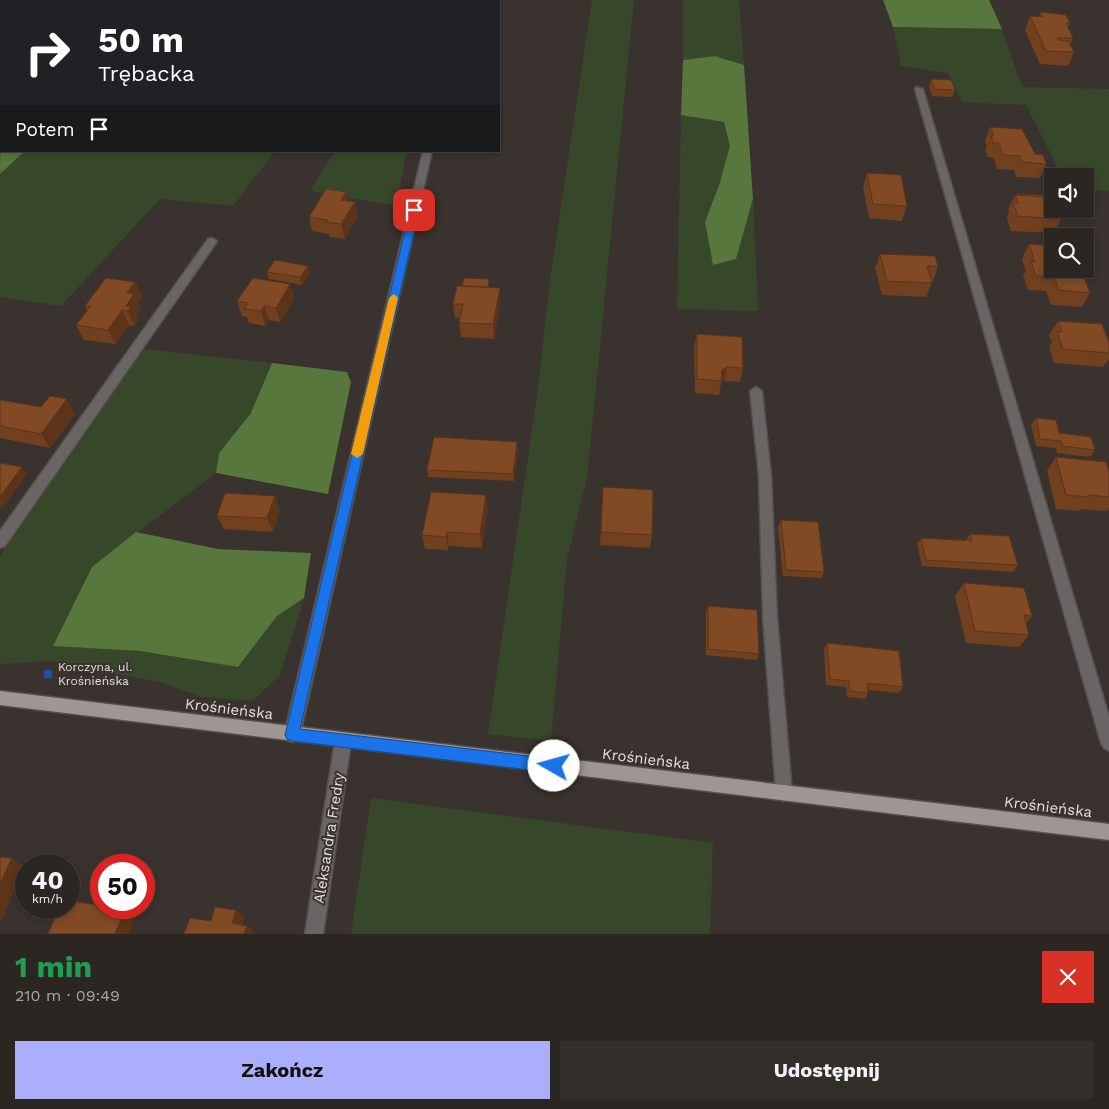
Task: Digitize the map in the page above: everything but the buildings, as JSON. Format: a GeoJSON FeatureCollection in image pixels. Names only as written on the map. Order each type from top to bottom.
{"type":"FeatureCollection","features":[{"type":"Feature","properties":{"kind":"main road","name":"Krośnieńska"},"geometry":{"type":"LineString","coordinates":[[0,698],[292,735],[1109,832]]}},
{"type":"Feature","properties":{"kind":"street"},"geometry":{"type":"LineString","coordinates":[[919,89],[1109,743]]}},
{"type":"Feature","properties":{"kind":"street"},"geometry":{"type":"LineString","coordinates":[[292,735],[428,152]]}},
{"type":"Feature","properties":{"kind":"street"},"geometry":{"type":"LineString","coordinates":[[0,542],[212,241]]}},
{"type":"Feature","properties":{"kind":"street"},"geometry":{"type":"LineString","coordinates":[[756,391],[765,476],[770,617],[784,793]]}},
{"type":"Feature","properties":{"kind":"street","name":"Aleksandra Fredry"},"geometry":{"type":"LineString","coordinates":[[314,934],[343,741]]}},
{"type":"Feature","properties":{"kind":"green space"},"geometry":{"type":"Polygon","coordinates":[[[592,0],[634,0],[587,478],[567,559],[551,741],[488,734],[538,388],[550,280],[592,0]]]}},
{"type":"Feature","properties":{"kind":"green space"},"geometry":{"type":"Polygon","coordinates":[[[683,0],[739,0],[744,65],[715,56],[683,60],[683,0]]]}},
{"type":"Feature","properties":{"kind":"green space"},"geometry":{"type":"Polygon","coordinates":[[[883,0],[989,0],[1002,29],[893,27],[883,0]]]}},
{"type":"Feature","properties":{"kind":"green space"},"geometry":{"type":"Polygon","coordinates":[[[893,27],[1002,29],[1022,87],[1109,89],[1109,191],[1094,190],[1094,168],[1058,168],[1026,105],[962,102],[948,73],[901,66],[893,27]]]}},
{"type":"Feature","properties":{"kind":"green space"},"geometry":{"type":"Polygon","coordinates":[[[715,56],[744,65],[753,199],[736,259],[713,265],[705,222],[719,185],[730,146],[724,122],[681,115],[683,60],[715,56]]]}},
{"type":"Feature","properties":{"kind":"green space"},"geometry":{"type":"Polygon","coordinates":[[[681,115],[724,122],[731,146],[705,222],[713,265],[736,259],[753,199],[758,311],[677,309],[681,115]]]}},
{"type":"Feature","properties":{"kind":"green space"},"geometry":{"type":"Polygon","coordinates":[[[0,152],[24,152],[0,174],[0,152]]]}},
{"type":"Feature","properties":{"kind":"green space"},"geometry":{"type":"Polygon","coordinates":[[[24,152],[274,152],[233,206],[160,199],[61,306],[0,297],[0,174],[24,152]]]}},
{"type":"Feature","properties":{"kind":"green space"},"geometry":{"type":"Polygon","coordinates":[[[334,152],[407,152],[396,206],[310,191],[334,152]]]}},
{"type":"Feature","properties":{"kind":"green space"},"geometry":{"type":"Polygon","coordinates":[[[144,349],[272,363],[251,413],[219,453],[216,473],[92,567],[54,646],[140,651],[238,667],[277,616],[304,598],[280,675],[253,701],[202,697],[160,682],[50,661],[0,664],[0,556],[144,349]]]}},
{"type":"Feature","properties":{"kind":"green space"},"geometry":{"type":"Polygon","coordinates":[[[272,363],[347,372],[351,382],[328,494],[216,473],[219,453],[251,413],[272,363]]]}},
{"type":"Feature","properties":{"kind":"green space"},"geometry":{"type":"Polygon","coordinates":[[[136,532],[218,549],[311,553],[304,598],[277,616],[238,667],[140,651],[53,646],[92,567],[136,532]]]}},
{"type":"Feature","properties":{"kind":"green space"},"geometry":{"type":"Polygon","coordinates":[[[371,798],[713,843],[710,934],[351,934],[371,798]]]}},
{"type":"Feature","properties":{"kind":"slow traffic"},"geometry":{"type":"LineString","coordinates":[[357,454],[394,298]]}},
{"type":"Feature","properties":{"kind":"place","name":"Korczyna, ul. Krośnieńska"},"geometry":{"type":"Point","coordinates":[48,674]}},
{"type":"Feature","properties":{"kind":"route"},"geometry":{"type":"LineString","coordinates":[[414,210],[292,735],[554,766]]}}]}
